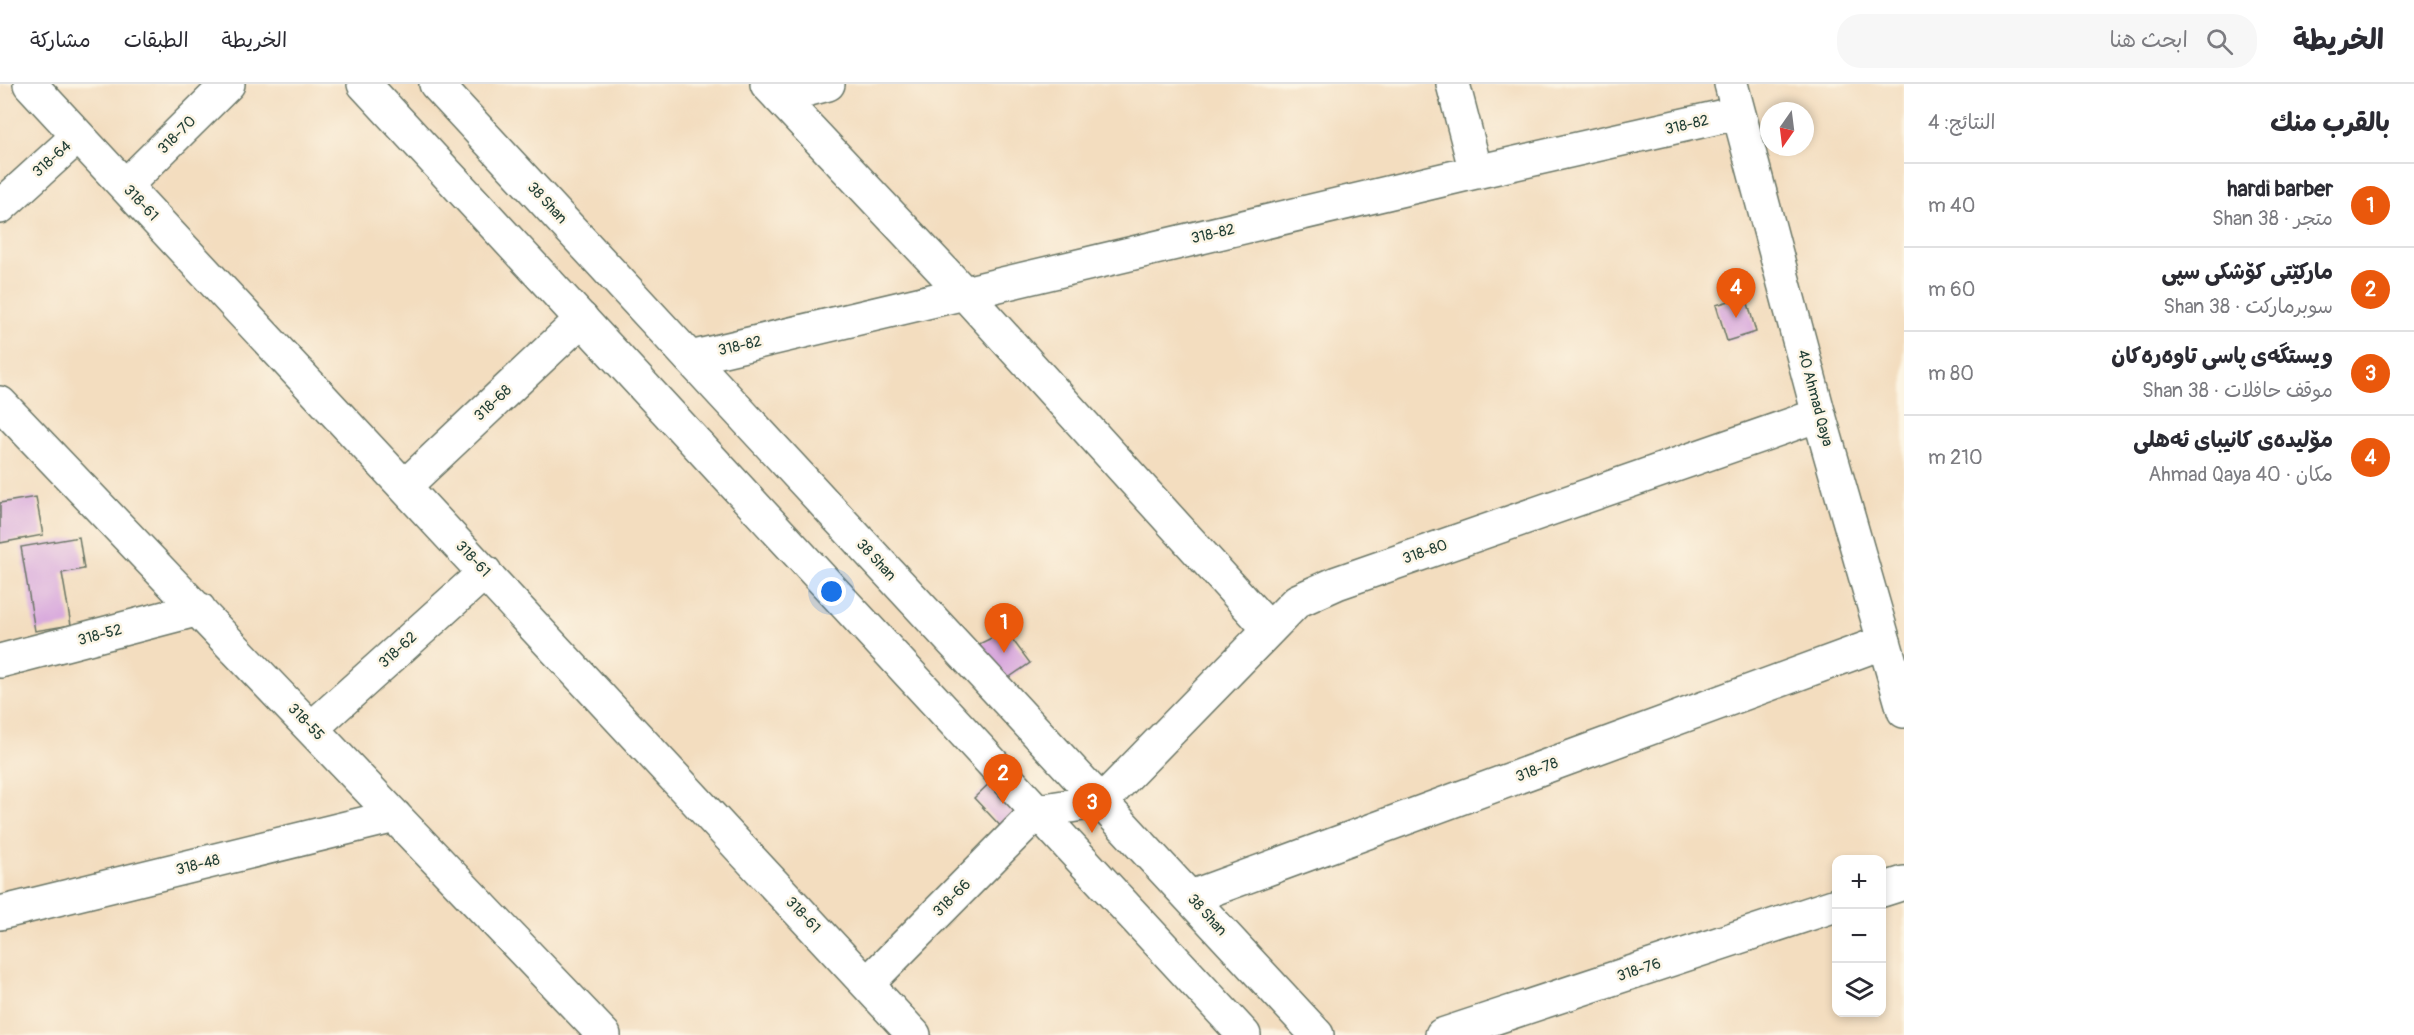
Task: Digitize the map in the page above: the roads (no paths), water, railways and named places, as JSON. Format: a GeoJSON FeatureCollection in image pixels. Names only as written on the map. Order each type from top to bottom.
{"type":"FeatureCollection","features":[{"type":"Feature","properties":{"kind":"street","name":"318-61"},"geometry":{"type":"LineString","coordinates":[[30,84],[914,1035]]}},
{"type":"Feature","properties":{"kind":"street","name":"318-70"},"geometry":{"type":"LineString","coordinates":[[125,186],[228,84]]}},
{"type":"Feature","properties":{"kind":"street"},"geometry":{"type":"LineString","coordinates":[[364,84],[1244,1035]]}},
{"type":"Feature","properties":{"kind":"street","name":"38 Shan"},"geometry":{"type":"LineString","coordinates":[[436,84],[1317,1035]]}},
{"type":"Feature","properties":{"kind":"street"},"geometry":{"type":"LineString","coordinates":[[773,90],[828,84]]}},
{"type":"Feature","properties":{"kind":"street"},"geometry":{"type":"LineString","coordinates":[[1453,84],[1476,172]]}},
{"type":"Feature","properties":{"kind":"street"},"geometry":{"type":"LineString","coordinates":[[773,90],[964,293],[1269,629]]}},
{"type":"Feature","properties":{"kind":"street","name":"318-82"},"geometry":{"type":"LineString","coordinates":[[690,358],[1476,172],[1734,99]]}},
{"type":"Feature","properties":{"kind":"street","name":"40 Ahmad Qaya"},"geometry":{"type":"LineString","coordinates":[[1734,99],[1819,415],[1904,711]]}},
{"type":"Feature","properties":{"kind":"street","name":"318-64"},"geometry":{"type":"LineString","coordinates":[[0,207],[78,136]]}},
{"type":"Feature","properties":{"kind":"street","name":"318-68"},"geometry":{"type":"LineString","coordinates":[[405,486],[582,319]]}},
{"type":"Feature","properties":{"kind":"street","name":"318-55"},"geometry":{"type":"LineString","coordinates":[[2,409],[199,609],[604,1035]]}},
{"type":"Feature","properties":{"kind":"street","name":"318-80"},"geometry":{"type":"LineString","coordinates":[[1102,801],[1297,601],[1337,583],[1819,415]]}},
{"type":"Feature","properties":{"kind":"street","name":"318-62"},"geometry":{"type":"LineString","coordinates":[[312,728],[484,572]]}},
{"type":"Feature","properties":{"kind":"street","name":"318-52"},"geometry":{"type":"LineString","coordinates":[[0,661],[199,609]]}},
{"type":"Feature","properties":{"kind":"street","name":"318-78"},"geometry":{"type":"LineString","coordinates":[[1191,897],[1884,642]]}},
{"type":"Feature","properties":{"kind":"street"},"geometry":{"type":"LineString","coordinates":[[1038,811],[1102,801]]}},
{"type":"Feature","properties":{"kind":"street","name":"318-66"},"geometry":{"type":"LineString","coordinates":[[867,984],[1038,811]]}},
{"type":"Feature","properties":{"kind":"street","name":"318-48"},"geometry":{"type":"LineString","coordinates":[[0,913],[395,816]]}},
{"type":"Feature","properties":{"kind":"street"},"geometry":{"type":"LineString","coordinates":[[1886,888],[1904,883]]}},
{"type":"Feature","properties":{"kind":"street","name":"318-76"},"geometry":{"type":"LineString","coordinates":[[1442,1035],[1832,906]]}},
{"type":"Feature","properties":{"kind":"place","name":"مۆلیدەی کانیبای ئەهلی"},"geometry":{"type":"Point","coordinates":[1736,318]}},
{"type":"Feature","properties":{"kind":"place","name":"hardi barber"},"geometry":{"type":"Point","coordinates":[1004,653]}},
{"type":"Feature","properties":{"kind":"place","name":"مارکێتی کۆشکی سپی"},"geometry":{"type":"Point","coordinates":[1003,804]}},
{"type":"Feature","properties":{"kind":"place","name":"ویستگەی پاسی تاوەرەکان"},"geometry":{"type":"Point","coordinates":[1092,833]}}]}
